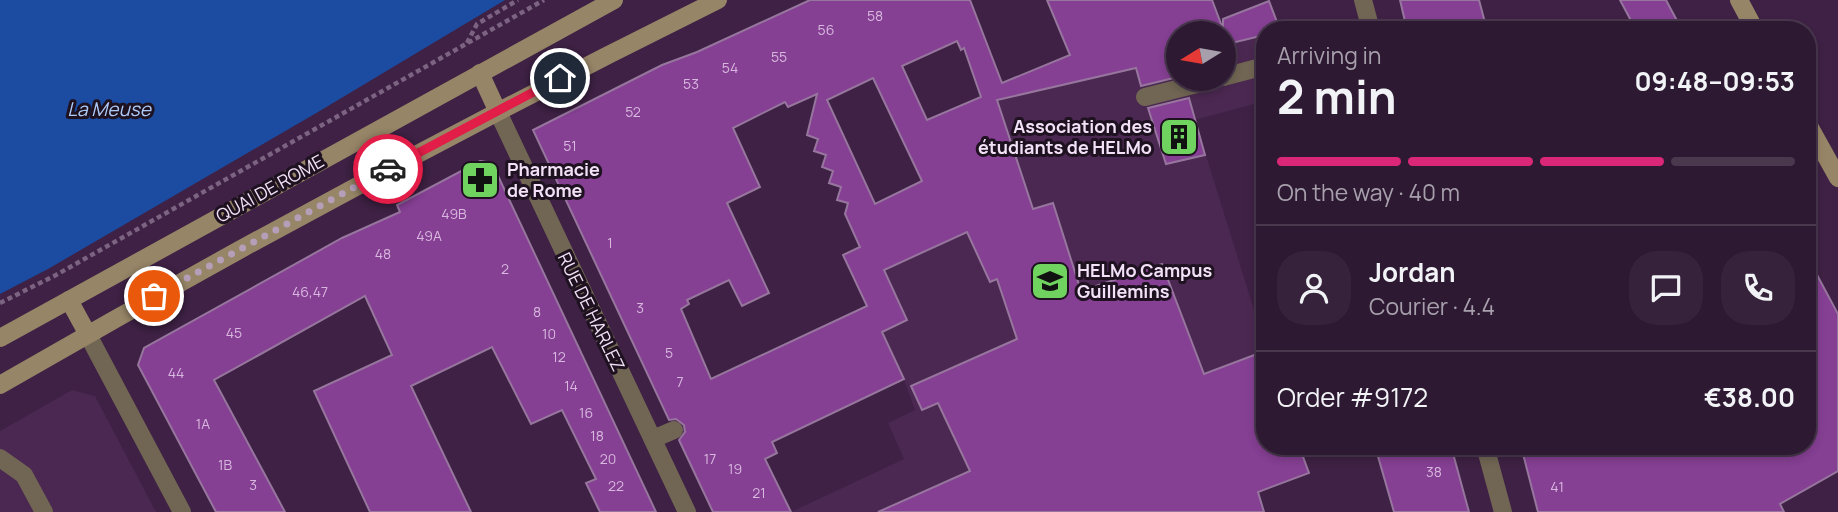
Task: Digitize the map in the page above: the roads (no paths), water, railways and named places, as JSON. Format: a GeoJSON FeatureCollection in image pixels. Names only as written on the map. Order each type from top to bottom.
{"type":"FeatureCollection","features":[{"type":"Feature","properties":{"kind":"main road","name":"QUAI DE ROME"},"geometry":{"type":"LineString","coordinates":[[0,338],[614,0]]}},
{"type":"Feature","properties":{"kind":"main road"},"geometry":{"type":"LineString","coordinates":[[0,385],[87,333],[497,110],[718,0]]}},
{"type":"Feature","properties":{"kind":"main road"},"geometry":{"type":"LineString","coordinates":[[1739,0],[1750,21]]}},
{"type":"Feature","properties":{"kind":"main road"},"geometry":{"type":"LineString","coordinates":[[480,73],[497,110]]}},
{"type":"Feature","properties":{"kind":"main road"},"geometry":{"type":"LineString","coordinates":[[1816,138],[1838,178]]}},
{"type":"Feature","properties":{"kind":"main road"},"geometry":{"type":"LineString","coordinates":[[69,300],[87,333]]}},
{"type":"Feature","properties":{"kind":"street"},"geometry":{"type":"LineString","coordinates":[[1363,0],[1369,21]]}},
{"type":"Feature","properties":{"kind":"street"},"geometry":{"type":"LineString","coordinates":[[1236,74],[1256,68]]}},
{"type":"Feature","properties":{"kind":"street"},"geometry":{"type":"LineString","coordinates":[[1145,97],[1169,91]]}},
{"type":"Feature","properties":{"kind":"street","name":"RUE DE HARLEZ"},"geometry":{"type":"LineString","coordinates":[[497,110],[687,512]]}},
{"type":"Feature","properties":{"kind":"street"},"geometry":{"type":"LineString","coordinates":[[87,333],[182,512]]}},
{"type":"Feature","properties":{"kind":"street"},"geometry":{"type":"LineString","coordinates":[[653,439],[674,430]]}},
{"type":"Feature","properties":{"kind":"street"},"geometry":{"type":"LineString","coordinates":[[1487,455],[1503,512]]}},
{"type":"Feature","properties":{"kind":"street"},"geometry":{"type":"LineString","coordinates":[[0,458],[24,475],[44,512]]}},
{"type":"Feature","properties":{"kind":"water","name":"La Meuse"},"geometry":{"type":"Polygon","coordinates":[[[0,0],[505,0],[318,112],[48,269],[0,294],[0,0]]]}},
{"type":"Feature","properties":{"kind":"place","name":"Association des étudiants de HELMo"},"geometry":{"type":"Point","coordinates":[1179,137]}},
{"type":"Feature","properties":{"kind":"place","name":"Pharmacie de Rome"},"geometry":{"type":"Point","coordinates":[480,180]}},
{"type":"Feature","properties":{"kind":"place","name":"HELMo Campus Guillemins"},"geometry":{"type":"Point","coordinates":[1050,281]}}]}
